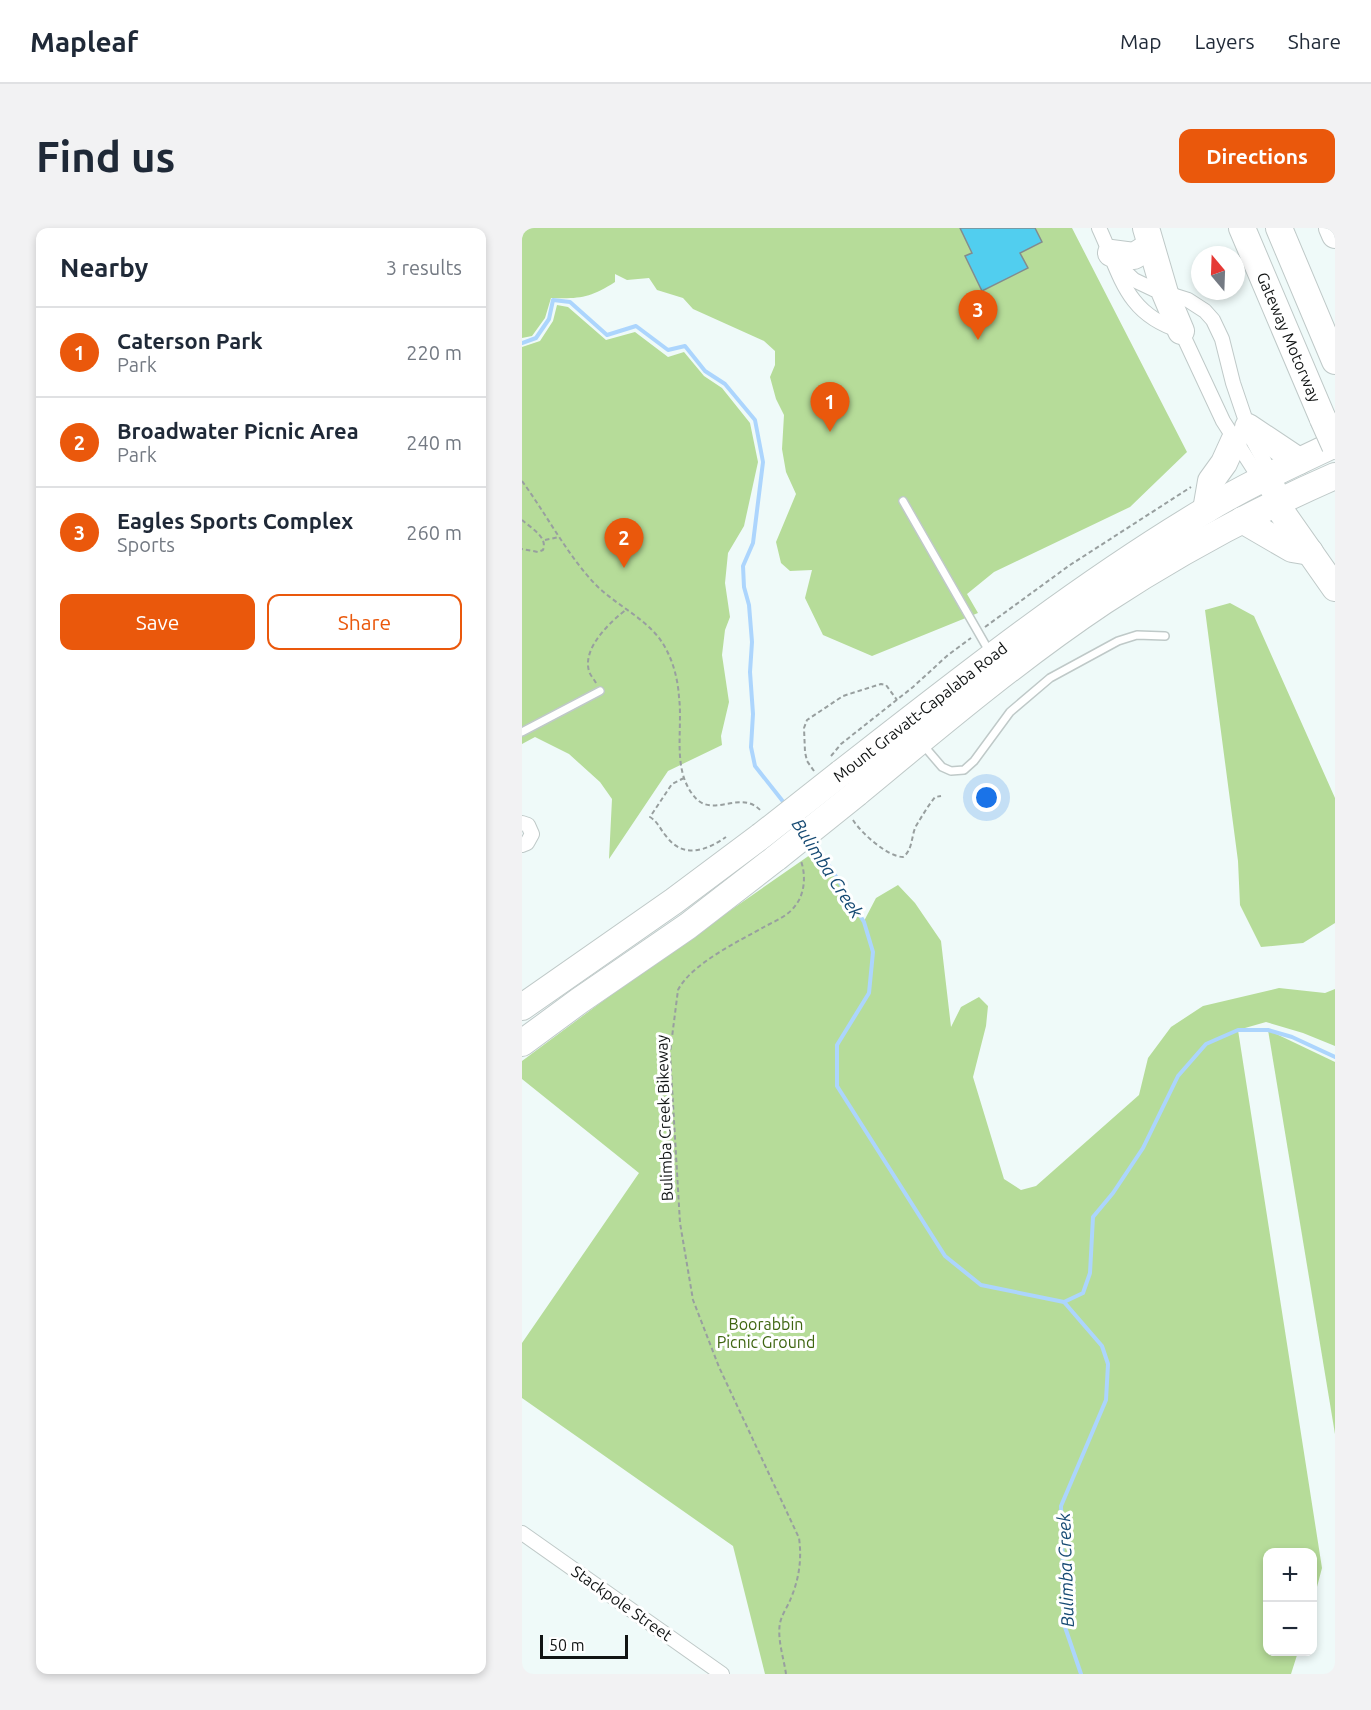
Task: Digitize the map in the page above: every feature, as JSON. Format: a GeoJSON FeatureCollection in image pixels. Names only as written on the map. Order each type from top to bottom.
{"type":"FeatureCollection","features":[{"type":"Feature","properties":{"kind":"highway","name":"Gateway Motorway"},"geometry":{"type":"LineString","coordinates":[[1242,228],[1335,445]]}},
{"type":"Feature","properties":{"kind":"highway","name":"Gateway Motorway"},"geometry":{"type":"LineString","coordinates":[[1279,228],[1335,360]]}},
{"type":"Feature","properties":{"kind":"highway"},"geometry":{"type":"LineString","coordinates":[[1332,228],[1335,235]]}},
{"type":"Feature","properties":{"kind":"highway"},"geometry":{"type":"LineString","coordinates":[[1113,257],[1134,256],[1148,237]]}},
{"type":"Feature","properties":{"kind":"highway"},"geometry":{"type":"LineString","coordinates":[[1148,237],[1165,293],[1181,331]]}},
{"type":"Feature","properties":{"kind":"highway"},"geometry":{"type":"LineString","coordinates":[[1206,510],[1211,481],[1241,434],[1299,461]]}},
{"type":"Feature","properties":{"kind":"highway","name":"Mount Gravatt-Capalaba Road"},"geometry":{"type":"LineString","coordinates":[[522,1007],[674,901],[835,766],[1104,576],[1206,510],[1265,478],[1335,445]]}},
{"type":"Feature","properties":{"kind":"highway","name":"Mount Gravatt-Capalaba Road"},"geometry":{"type":"LineString","coordinates":[[522,1043],[579,1000],[788,858],[857,793],[1077,620],[1160,566],[1242,520],[1335,476]]}},
{"type":"Feature","properties":{"kind":"highway"},"geometry":{"type":"LineString","coordinates":[[1280,502],[1335,588]]}},
{"type":"Feature","properties":{"kind":"highway"},"geometry":{"type":"LineString","coordinates":[[1242,520],[1292,549],[1310,552]]}},
{"type":"Feature","properties":{"kind":"street"},"geometry":{"type":"LineString","coordinates":[[1099,228],[1124,288],[1137,305],[1163,326],[1181,331],[1211,398],[1241,434],[1280,502]]}},
{"type":"Feature","properties":{"kind":"street"},"geometry":{"type":"LineString","coordinates":[[1113,257],[1134,280],[1197,305],[1213,320],[1222,339],[1241,434],[1265,478]]}},
{"type":"Feature","properties":{"kind":"street"},"geometry":{"type":"LineString","coordinates":[[522,823],[528,825],[532,834],[527,843],[522,845]]}},
{"type":"Feature","properties":{"kind":"street","name":"Stackpole Street"},"geometry":{"type":"LineString","coordinates":[[522,1533],[722,1674]]}},
{"type":"Feature","properties":{"kind":"lane"},"geometry":{"type":"LineString","coordinates":[[903,501],[992,656]]}},
{"type":"Feature","properties":{"kind":"lane","name":"Mount Gravatt-Capalaba Road"},"geometry":{"type":"LineString","coordinates":[[920,742],[942,767],[951,771],[964,770],[974,761],[1010,712],[1050,678],[1118,641],[1137,635],[1165,636]]}},
{"type":"Feature","properties":{"kind":"lane"},"geometry":{"type":"LineString","coordinates":[[522,732],[600,691]]}},
{"type":"Feature","properties":{"kind":"path"},"geometry":{"type":"LineString","coordinates":[[522,482],[597,585],[612,600],[627,609],[657,634],[666,650],[674,670],[679,698],[680,749],[684,778],[693,796],[703,804],[713,806],[741,801],[751,802],[763,825]]}},
{"type":"Feature","properties":{"kind":"path"},"geometry":{"type":"LineString","coordinates":[[835,766],[841,744],[978,632],[1070,565],[1196,483]]}},
{"type":"Feature","properties":{"kind":"path"},"geometry":{"type":"LineString","coordinates":[[522,520],[544,540],[546,546],[538,552],[522,549]]}},
{"type":"Feature","properties":{"kind":"path"},"geometry":{"type":"LineString","coordinates":[[544,540],[560,537]]}},
{"type":"Feature","properties":{"kind":"path"},"geometry":{"type":"LineString","coordinates":[[600,691],[588,669],[591,654],[596,640],[609,622],[627,609]]}},
{"type":"Feature","properties":{"kind":"path"},"geometry":{"type":"LineString","coordinates":[[684,778],[672,784],[650,817],[667,838],[680,848],[698,851],[710,848],[732,833]]}},
{"type":"Feature","properties":{"kind":"path","name":"Bulimba Creek Bikeway"},"geometry":{"type":"LineString","coordinates":[[786,1674],[780,1622],[792,1595],[800,1567],[799,1538],[719,1367],[693,1300],[681,1223],[670,1053],[678,990],[682,981],[743,938],[783,917],[800,899],[804,882],[802,864],[788,858]]}},
{"type":"Feature","properties":{"kind":"green space"},"geometry":{"type":"Polygon","coordinates":[[[522,228],[1072,228],[1187,452],[1130,507],[994,572],[967,594],[978,613],[872,656],[823,635],[805,598],[812,570],[790,571],[781,563],[776,542],[796,494],[786,472],[782,449],[784,415],[776,399],[770,377],[775,365],[775,351],[764,341],[693,309],[683,298],[657,290],[649,278],[627,280],[615,274],[615,282],[591,294],[577,298],[551,298],[545,318],[532,336],[522,338],[522,228]]]}},
{"type":"Feature","properties":{"kind":"green space"},"geometry":{"type":"Polygon","coordinates":[[[557,305],[568,307],[606,340],[635,332],[668,357],[684,352],[704,376],[722,388],[750,423],[758,462],[744,526],[728,553],[725,583],[730,617],[725,630],[722,655],[729,702],[721,736],[722,745],[668,771],[609,859],[612,799],[600,782],[569,754],[535,737],[522,744],[522,347],[540,341],[553,321],[557,305]]]}},
{"type":"Feature","properties":{"kind":"green space"},"geometry":{"type":"Polygon","coordinates":[[[1230,603],[1254,616],[1335,798],[1335,923],[1303,943],[1261,947],[1240,905],[1238,861],[1205,610],[1230,603]]]}},
{"type":"Feature","properties":{"kind":"green space","name":"Boorabbin Picnic Ground"},"geometry":{"type":"Polygon","coordinates":[[[820,848],[864,921],[876,898],[898,885],[915,903],[941,941],[951,1027],[961,1007],[979,997],[988,1006],[986,1026],[973,1077],[1004,1179],[1021,1190],[1036,1186],[1139,1095],[1148,1058],[1171,1027],[1203,1006],[1279,988],[1325,993],[1335,989],[1335,1046],[1266,1022],[1238,1030],[1322,1568],[1317,1587],[1317,1548],[1263,1548],[1263,1656],[1297,1656],[1291,1674],[765,1674],[733,1546],[522,1398],[522,1343],[639,1173],[522,1079],[522,1061],[646,969],[820,848]]]}},
{"type":"Feature","properties":{"kind":"green space"},"geometry":{"type":"Polygon","coordinates":[[[1268,1030],[1335,1062],[1335,1434],[1268,1030]]]}},
{"type":"Feature","properties":{"kind":"building"},"geometry":{"type":"Polygon","coordinates":[[[960,228],[1035,228],[1042,242],[1020,253],[1028,268],[982,291],[965,256],[972,253],[960,228]]]}},
{"type":"Feature","properties":{"kind":"waterway","name":"Bulimba Creek"},"geometry":{"type":"LineString","coordinates":[[522,343],[536,338],[549,319],[553,300],[570,302],[607,335],[636,326],[668,350],[685,346],[705,371],[725,384],[755,420],[763,462],[753,543],[743,566],[752,642],[751,747],[755,766],[785,804]]}},
{"type":"Feature","properties":{"kind":"waterway","name":"Bulimba Creek"},"geometry":{"type":"LineString","coordinates":[[814,841],[864,922],[873,952],[869,993],[837,1045],[837,1086],[945,1256],[981,1285],[1064,1302],[1102,1346],[1108,1364],[1106,1400],[1061,1506],[1065,1627],[1081,1674]]}},
{"type":"Feature","properties":{"kind":"waterway"},"geometry":{"type":"LineString","coordinates":[[1064,1302],[1083,1293],[1090,1273],[1093,1217],[1113,1193],[1143,1148],[1178,1076],[1206,1044],[1238,1030],[1268,1030],[1292,1037],[1335,1057]]}},
{"type":"Feature","properties":{"kind":"place","name":"Eagles Sports Complex"},"geometry":{"type":"Point","coordinates":[978,340]}},
{"type":"Feature","properties":{"kind":"place","name":"Caterson Park"},"geometry":{"type":"Point","coordinates":[830,432]}},
{"type":"Feature","properties":{"kind":"place","name":"Broadwater Picnic Area"},"geometry":{"type":"Point","coordinates":[624,568]}}]}
